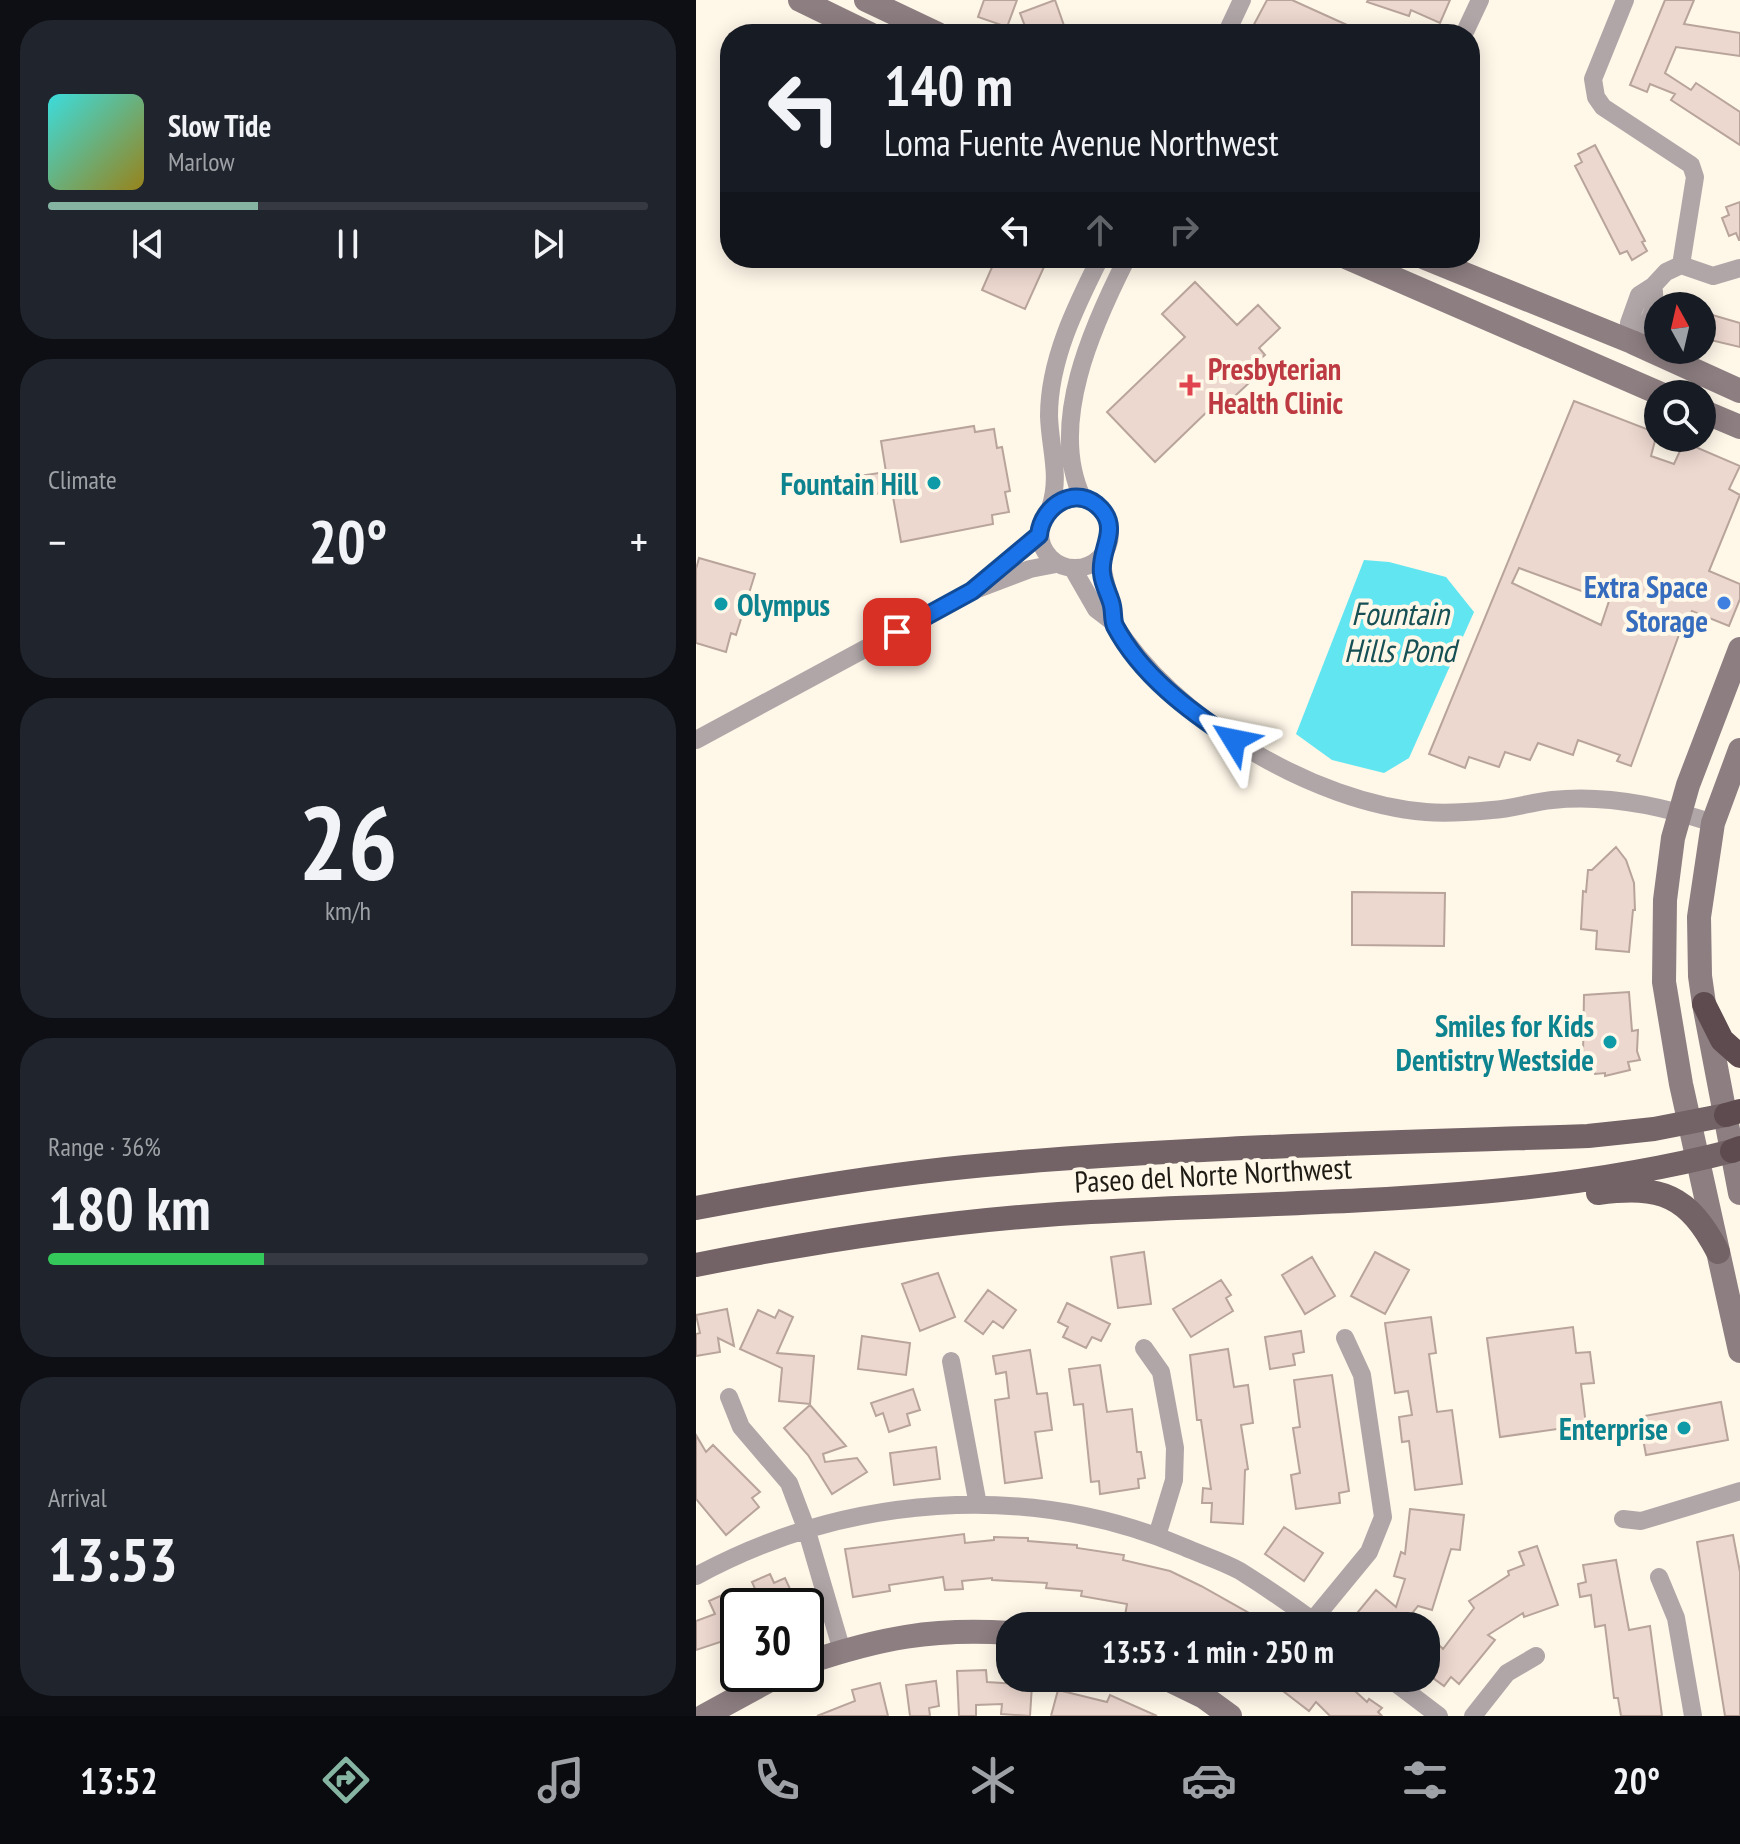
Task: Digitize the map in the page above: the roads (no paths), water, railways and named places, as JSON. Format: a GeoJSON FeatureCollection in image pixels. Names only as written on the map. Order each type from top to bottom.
{"type":"FeatureCollection","features":[{"type":"Feature","properties":{"kind":"highway"},"geometry":{"type":"LineString","coordinates":[[1704,1004],[1722,1040],[1740,1056]]}},
{"type":"Feature","properties":{"kind":"main road","name":"Paseo del Norte Northwest"},"geometry":{"type":"LineString","coordinates":[[696,1208],[871,1179],[1032,1161],[1588,1136],[1690,1123],[1733,1113]]}},
{"type":"Feature","properties":{"kind":"main road","name":"Paseo del Norte Northwest"},"geometry":{"type":"LineString","coordinates":[[696,1265],[887,1232],[1042,1215],[1456,1194],[1577,1182],[1736,1150]]}},
{"type":"Feature","properties":{"kind":"main road"},"geometry":{"type":"LineString","coordinates":[[1456,1194],[1530,1200],[1626,1190],[1648,1192],[1674,1199],[1693,1212],[1718,1252]]}},
{"type":"Feature","properties":{"kind":"street"},"geometry":{"type":"LineString","coordinates":[[866,0],[917,24]]}},
{"type":"Feature","properties":{"kind":"street"},"geometry":{"type":"LineString","coordinates":[[1231,24],[1242,0]]}},
{"type":"Feature","properties":{"kind":"street"},"geometry":{"type":"LineString","coordinates":[[1469,24],[1480,0]]}},
{"type":"Feature","properties":{"kind":"street"},"geometry":{"type":"LineString","coordinates":[[1625,0],[1593,79],[1596,97],[1603,107],[1691,165],[1695,177],[1681,265]]}},
{"type":"Feature","properties":{"kind":"street"},"geometry":{"type":"LineString","coordinates":[[807,1],[851,24]]}},
{"type":"Feature","properties":{"kind":"street"},"geometry":{"type":"LineString","coordinates":[[1620,376],[1632,342],[1629,323],[1639,295],[1666,272],[1681,265],[1713,276],[1740,268]]}},
{"type":"Feature","properties":{"kind":"street"},"geometry":{"type":"LineString","coordinates":[[1095,268],[1069,325],[1053,383],[1049,416],[1056,484],[1039,535],[1044,551],[1064,566],[1096,609],[1113,622],[1161,684],[1214,727],[1277,765],[1348,794],[1401,808],[1427,812],[1494,810],[1568,798],[1618,801],[1679,812],[1713,823]]}},
{"type":"Feature","properties":{"kind":"street"},"geometry":{"type":"LineString","coordinates":[[1083,499],[1076,482],[1073,459],[1072,419],[1078,378],[1094,326],[1122,268]]}},
{"type":"Feature","properties":{"kind":"street"},"geometry":{"type":"LineString","coordinates":[[1373,268],[1644,387]]}},
{"type":"Feature","properties":{"kind":"street"},"geometry":{"type":"LineString","coordinates":[[1450,268],[1632,342],[1740,391]]}},
{"type":"Feature","properties":{"kind":"street"},"geometry":{"type":"LineString","coordinates":[[1716,417],[1740,427]]}},
{"type":"Feature","properties":{"kind":"street"},"geometry":{"type":"LineString","coordinates":[[1050,508],[1072,498],[1083,499],[1101,509],[1110,527],[1110,537],[1102,556],[1102,578],[1114,611],[1113,622]]}},
{"type":"Feature","properties":{"kind":"street"},"geometry":{"type":"LineString","coordinates":[[972,591],[1039,535]]}},
{"type":"Feature","properties":{"kind":"street"},"geometry":{"type":"LineString","coordinates":[[696,740],[972,591],[1030,569],[1084,568],[1102,556]]}},
{"type":"Feature","properties":{"kind":"street"},"geometry":{"type":"LineString","coordinates":[[1740,649],[1679,812],[1673,838],[1665,900],[1664,982],[1697,1160],[1740,1351]]}},
{"type":"Feature","properties":{"kind":"street"},"geometry":{"type":"LineString","coordinates":[[1740,750],[1713,823],[1699,917],[1704,1004],[1733,1113],[1740,1193]]}},
{"type":"Feature","properties":{"kind":"street"},"geometry":{"type":"LineString","coordinates":[[1325,1612],[1369,1552],[1383,1517],[1362,1375],[1345,1338]]}},
{"type":"Feature","properties":{"kind":"street"},"geometry":{"type":"LineString","coordinates":[[1144,1348],[1161,1372],[1175,1448],[1174,1480],[1157,1536]]}},
{"type":"Feature","properties":{"kind":"street"},"geometry":{"type":"LineString","coordinates":[[951,1361],[960,1394],[978,1505]]}},
{"type":"Feature","properties":{"kind":"street"},"geometry":{"type":"LineString","coordinates":[[729,1397],[741,1427],[789,1483],[806,1528],[842,1651]]}},
{"type":"Feature","properties":{"kind":"street"},"geometry":{"type":"LineString","coordinates":[[1623,1519],[1641,1521],[1740,1491]]}},
{"type":"Feature","properties":{"kind":"street"},"geometry":{"type":"LineString","coordinates":[[696,1576],[806,1528],[883,1510],[934,1504],[978,1505],[1051,1510],[1114,1522],[1157,1536],[1237,1570],[1300,1612]]}},
{"type":"Feature","properties":{"kind":"street"},"geometry":{"type":"LineString","coordinates":[[1659,1577],[1676,1618],[1693,1716]]}},
{"type":"Feature","properties":{"kind":"street"},"geometry":{"type":"LineString","coordinates":[[824,1657],[917,1634],[962,1630],[996,1632]]}},
{"type":"Feature","properties":{"kind":"street"},"geometry":{"type":"LineString","coordinates":[[1473,1716],[1507,1673],[1536,1656]]}},
{"type":"Feature","properties":{"kind":"street"},"geometry":{"type":"LineString","coordinates":[[704,1716],[748,1692]]}},
{"type":"Feature","properties":{"kind":"street"},"geometry":{"type":"LineString","coordinates":[[1194,1692],[1230,1716]]}},
{"type":"Feature","properties":{"kind":"street"},"geometry":{"type":"LineString","coordinates":[[1407,1692],[1439,1716]]}},
{"type":"Feature","properties":{"kind":"water","name":"Fountain Hills Pond"},"geometry":{"type":"Polygon","coordinates":[[[1364,560],[1389,562],[1446,577],[1474,612],[1409,758],[1384,773],[1332,760],[1296,734],[1364,560]]]}},
{"type":"Feature","properties":{"kind":"place","name":"Presbyterian Health Clinic"},"geometry":{"type":"Point","coordinates":[1190,385]}},
{"type":"Feature","properties":{"kind":"place","name":"Fountain Hill"},"geometry":{"type":"Point","coordinates":[934,483]}},
{"type":"Feature","properties":{"kind":"place","name":"Extra Space Storage"},"geometry":{"type":"Point","coordinates":[1724,603]}},
{"type":"Feature","properties":{"kind":"place","name":"Olympus"},"geometry":{"type":"Point","coordinates":[721,604]}},
{"type":"Feature","properties":{"kind":"place","name":"Smiles for Kids Dentistry Westside"},"geometry":{"type":"Point","coordinates":[1610,1042]}},
{"type":"Feature","properties":{"kind":"place","name":"Enterprise"},"geometry":{"type":"Point","coordinates":[1684,1428]}}]}
